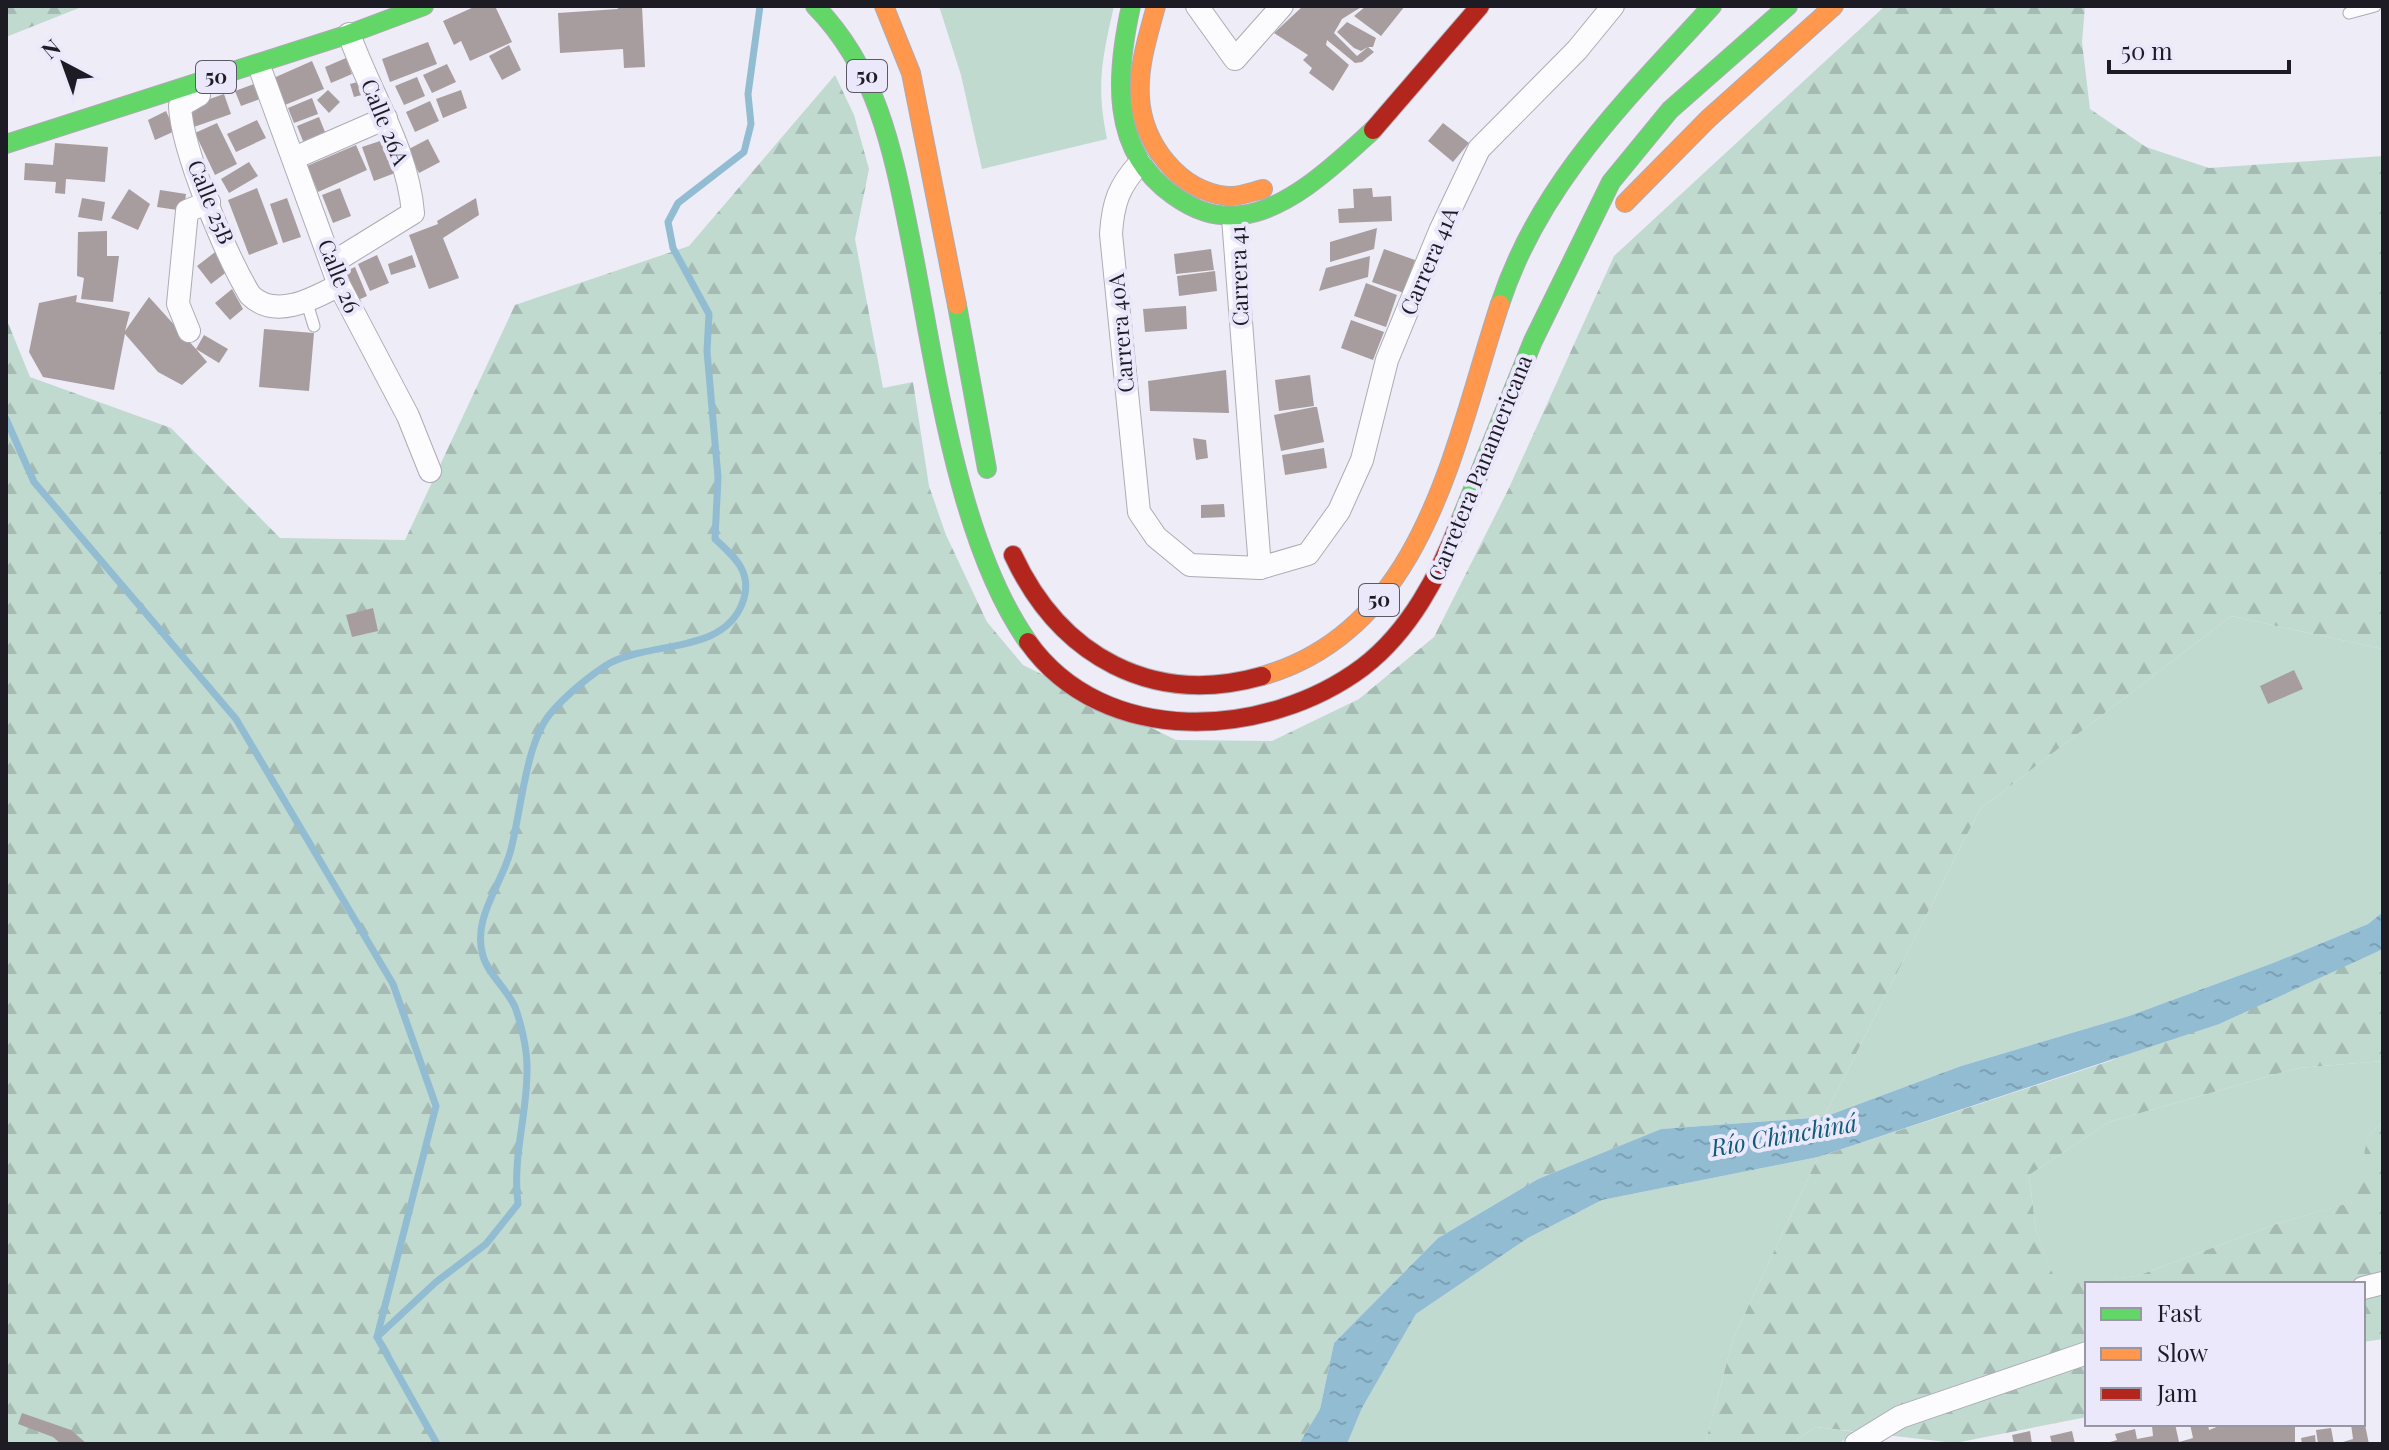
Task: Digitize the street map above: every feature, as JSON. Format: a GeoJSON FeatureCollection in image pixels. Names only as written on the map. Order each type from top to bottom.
{"type":"FeatureCollection","features":[{"type":"Feature","properties":{"kind":"main road","name":"50"},"geometry":{"type":"LineString","coordinates":[[6,144],[352,41],[424,6]]}},
{"type":"Feature","properties":{"kind":"main road","name":"Carretera Panamericana"},"geometry":{"type":"LineString","coordinates":[[815,6],[851,49],[872,84],[894,159],[972,526],[1018,626],[1055,673],[1122,710],[1167,720],[1217,723],[1284,708],[1320,695],[1353,676],[1386,648],[1434,584],[1543,315],[1610,184],[1650,132],[1788,6]]}},
{"type":"Feature","properties":{"kind":"main road","name":"50"},"geometry":{"type":"LineString","coordinates":[[884,6],[911,73],[928,147],[992,490]]}},
{"type":"Feature","properties":{"kind":"main road"},"geometry":{"type":"LineString","coordinates":[[1131,6],[1117,92],[1124,132],[1140,163],[1166,194],[1180,204],[1217,218],[1233,218]]}},
{"type":"Feature","properties":{"kind":"main road","name":"Carrera 41"},"geometry":{"type":"LineString","coordinates":[[1156,6],[1142,62],[1141,110],[1151,141],[1174,169],[1208,193],[1228,196],[1248,193],[1266,189],[1292,174],[1326,146]]}},
{"type":"Feature","properties":{"kind":"main road"},"geometry":{"type":"LineString","coordinates":[[1426,40],[1456,6]]}},
{"type":"Feature","properties":{"kind":"main road","name":"Carrera 41"},"geometry":{"type":"LineString","coordinates":[[1233,218],[1285,202],[1316,182],[1359,143],[1480,6]]}},
{"type":"Feature","properties":{"kind":"main road","name":"Carretera Panamericana"},"geometry":{"type":"LineString","coordinates":[[1008,541],[1039,603],[1063,631],[1095,657],[1136,676],[1168,683],[1240,683],[1306,661],[1340,638],[1376,604],[1405,568],[1431,512],[1513,265],[1555,188],[1600,128],[1712,6]]}},
{"type":"Feature","properties":{"kind":"main road"},"geometry":{"type":"LineString","coordinates":[[1564,273],[1632,193],[1834,6]]}},
{"type":"Feature","properties":{"kind":"street"},"geometry":{"type":"LineString","coordinates":[[1197,6],[1235,59],[1282,6]]}},
{"type":"Feature","properties":{"kind":"street","name":"Carrera 41A"},"geometry":{"type":"LineString","coordinates":[[1260,568],[1308,554],[1339,511],[1362,460],[1387,360],[1440,231],[1479,149],[1577,50],[1613,6]]}},
{"type":"Feature","properties":{"kind":"street"},"geometry":{"type":"LineString","coordinates":[[262,74],[352,41]]}},
{"type":"Feature","properties":{"kind":"street","name":"Calle 26A"},"geometry":{"type":"LineString","coordinates":[[332,263],[413,213],[412,193],[386,118],[352,41]]}},
{"type":"Feature","properties":{"kind":"street","name":"Calle 25B"},"geometry":{"type":"LineString","coordinates":[[262,74],[187,99],[180,106],[181,125],[244,285],[258,303],[273,306],[307,303]]}},
{"type":"Feature","properties":{"kind":"street","name":"Calle 26"},"geometry":{"type":"LineString","coordinates":[[262,74],[339,285],[408,416],[430,471]]}},
{"type":"Feature","properties":{"kind":"street"},"geometry":{"type":"LineString","coordinates":[[294,158],[386,118]]}},
{"type":"Feature","properties":{"kind":"street","name":"Carrera 40A"},"geometry":{"type":"LineString","coordinates":[[1140,163],[1122,183],[1113,202],[1111,234],[1139,512],[1156,537],[1190,565],[1260,568]]}},
{"type":"Feature","properties":{"kind":"street"},"geometry":{"type":"LineString","coordinates":[[189,331],[178,304],[187,211],[209,202]]}},
{"type":"Feature","properties":{"kind":"street","name":"Carrera 41"},"geometry":{"type":"LineString","coordinates":[[1233,218],[1260,568]]}},
{"type":"Feature","properties":{"kind":"street"},"geometry":{"type":"LineString","coordinates":[[307,303],[339,285]]}},
{"type":"Feature","properties":{"kind":"street"},"geometry":{"type":"LineString","coordinates":[[1856,1444],[1900,1417],[2085,1354]]}},
{"type":"Feature","properties":{"kind":"lane"},"geometry":{"type":"LineString","coordinates":[[2349,13],[2375,6]]}},
{"type":"Feature","properties":{"kind":"lane"},"geometry":{"type":"LineString","coordinates":[[307,303],[314,326]]}},
{"type":"Feature","properties":{"kind":"green space"},"geometry":{"type":"Polygon","coordinates":[[[6,6],[84,6],[6,37],[6,6]]]}},
{"type":"Feature","properties":{"kind":"green space"},"geometry":{"type":"Polygon","coordinates":[[[939,6],[1114,6],[1101,87],[1107,139],[982,169],[961,75],[939,6]]]}},
{"type":"Feature","properties":{"kind":"green space"},"geometry":{"type":"Polygon","coordinates":[[[1885,6],[2085,6],[2082,42],[2090,109],[2146,147],[2209,168],[2383,156],[2383,649],[2231,616],[1980,809],[1824,1117],[1661,1129],[1538,1179],[1438,1238],[1334,1343],[1320,1409],[1299,1444],[6,1444],[6,318],[30,377],[171,428],[280,538],[405,540],[515,305],[689,246],[835,75],[854,115],[869,169],[855,239],[883,388],[913,382],[929,486],[946,535],[987,622],[1023,665],[1176,740],[1272,741],[1359,699],[1434,637],[1508,490],[1614,256],[1885,6]]]}},
{"type":"Feature","properties":{"kind":"green space"},"geometry":{"type":"Polygon","coordinates":[[[2231,616],[2383,649],[2383,912],[2368,924],[2273,963],[2129,1016],[1961,1066],[1824,1117],[1980,809],[2231,616]]]}},
{"type":"Feature","properties":{"kind":"green space"},"geometry":{"type":"Polygon","coordinates":[[[2383,949],[2383,1061],[2298,1068],[2109,1122],[2029,1175],[2036,1231],[2057,1285],[2137,1276],[2279,1223],[2356,1201],[2367,1138],[2383,1121],[2383,1339],[2365,1342],[2365,1282],[2085,1282],[2085,1417],[1955,1443],[1816,1427],[1790,1444],[1705,1444],[1733,1339],[1818,1157],[2110,1061],[2383,949]]]}},
{"type":"Feature","properties":{"kind":"green space"},"geometry":{"type":"Polygon","coordinates":[[[2383,1061],[2383,1121],[2367,1138],[2357,1201],[2279,1223],[2137,1276],[2057,1286],[2036,1231],[2029,1175],[2109,1122],[2298,1068],[2383,1061]]]}},
{"type":"Feature","properties":{"kind":"green space"},"geometry":{"type":"Polygon","coordinates":[[[1818,1157],[1733,1339],[1705,1444],[1347,1444],[1362,1408],[1416,1314],[1528,1238],[1602,1200],[1818,1157]]]}},
{"type":"Feature","properties":{"kind":"green space"},"geometry":{"type":"Polygon","coordinates":[[[1816,1427],[1856,1432],[1838,1444],[1790,1444],[1816,1427]]]}},
{"type":"Feature","properties":{"kind":"water","name":"Río Chinchiná"},"geometry":{"type":"Polygon","coordinates":[[[2383,912],[2383,949],[2219,1024],[1818,1157],[1602,1200],[1528,1238],[1416,1314],[1362,1408],[1347,1444],[1299,1444],[1320,1409],[1334,1343],[1438,1238],[1538,1179],[1661,1129],[1824,1117],[1961,1066],[2129,1016],[2273,963],[2368,924],[2383,912]]]}},
{"type":"Feature","properties":{"kind":"building"},"geometry":{"type":"Polygon","coordinates":[[[476,6],[495,6],[512,42],[470,61],[461,41],[454,45],[443,21],[476,6]]]}},
{"type":"Feature","properties":{"kind":"building"},"geometry":{"type":"Polygon","coordinates":[[[617,6],[642,6],[645,67],[624,68],[623,49],[560,53],[558,13],[618,9],[617,6]]]}},
{"type":"Feature","properties":{"kind":"building"},"geometry":{"type":"Polygon","coordinates":[[[1303,6],[1363,6],[1342,19],[1334,33],[1357,56],[1368,47],[1374,52],[1362,62],[1355,63],[1327,40],[1326,45],[1349,65],[1333,91],[1309,73],[1312,68],[1303,60],[1308,55],[1274,33],[1303,6]]]}},
{"type":"Feature","properties":{"kind":"building"},"geometry":{"type":"Polygon","coordinates":[[[1366,6],[1405,6],[1381,36],[1354,16],[1366,6]]]}},
{"type":"Feature","properties":{"kind":"building"},"geometry":{"type":"Polygon","coordinates":[[[1347,22],[1376,38],[1373,47],[1361,51],[1354,48],[1337,32],[1347,22]]]}},
{"type":"Feature","properties":{"kind":"building"},"geometry":{"type":"Polygon","coordinates":[[[428,42],[437,64],[390,82],[382,59],[428,42]]]}},
{"type":"Feature","properties":{"kind":"building"},"geometry":{"type":"Polygon","coordinates":[[[509,45],[521,70],[502,80],[489,56],[509,45]]]}},
{"type":"Feature","properties":{"kind":"building"},"geometry":{"type":"Polygon","coordinates":[[[346,58],[352,74],[331,83],[325,67],[346,58]]]}},
{"type":"Feature","properties":{"kind":"building"},"geometry":{"type":"Polygon","coordinates":[[[312,61],[324,89],[280,107],[269,80],[312,61]]]}},
{"type":"Feature","properties":{"kind":"building"},"geometry":{"type":"Polygon","coordinates":[[[447,64],[456,82],[432,93],[423,75],[447,64]]]}},
{"type":"Feature","properties":{"kind":"building"},"geometry":{"type":"Polygon","coordinates":[[[417,77],[425,96],[404,105],[395,86],[417,77]]]}},
{"type":"Feature","properties":{"kind":"building"},"geometry":{"type":"Polygon","coordinates":[[[365,80],[369,93],[354,97],[350,84],[365,80]]]}},
{"type":"Feature","properties":{"kind":"building"},"geometry":{"type":"Polygon","coordinates":[[[259,82],[265,97],[241,106],[235,91],[259,82]]]}},
{"type":"Feature","properties":{"kind":"building"},"geometry":{"type":"Polygon","coordinates":[[[328,90],[340,102],[329,113],[317,100],[328,90]]]}},
{"type":"Feature","properties":{"kind":"building"},"geometry":{"type":"Polygon","coordinates":[[[461,90],[467,108],[443,118],[436,99],[461,90]]]}},
{"type":"Feature","properties":{"kind":"building"},"geometry":{"type":"Polygon","coordinates":[[[224,94],[231,114],[191,128],[184,108],[224,94]]]}},
{"type":"Feature","properties":{"kind":"building"},"geometry":{"type":"Polygon","coordinates":[[[312,98],[318,114],[294,123],[288,108],[312,98]]]}},
{"type":"Feature","properties":{"kind":"building"},"geometry":{"type":"Polygon","coordinates":[[[430,101],[439,121],[415,132],[406,112],[430,101]]]}},
{"type":"Feature","properties":{"kind":"building"},"geometry":{"type":"Polygon","coordinates":[[[166,111],[175,131],[155,140],[148,120],[166,111]]]}},
{"type":"Feature","properties":{"kind":"building"},"geometry":{"type":"Polygon","coordinates":[[[319,117],[327,137],[305,146],[297,126],[319,117]]]}},
{"type":"Feature","properties":{"kind":"building"},"geometry":{"type":"Polygon","coordinates":[[[257,120],[266,138],[236,152],[227,134],[257,120]]]}},
{"type":"Feature","properties":{"kind":"building"},"geometry":{"type":"Polygon","coordinates":[[[217,123],[237,164],[215,175],[195,133],[217,123]]]}},
{"type":"Feature","properties":{"kind":"building"},"geometry":{"type":"Polygon","coordinates":[[[1443,123],[1469,143],[1453,162],[1428,141],[1443,123]]]}},
{"type":"Feature","properties":{"kind":"building"},"geometry":{"type":"Polygon","coordinates":[[[428,139],[440,162],[419,173],[407,150],[428,139]]]}},
{"type":"Feature","properties":{"kind":"building"},"geometry":{"type":"Polygon","coordinates":[[[383,140],[395,173],[374,181],[362,147],[383,140]]]}},
{"type":"Feature","properties":{"kind":"building"},"geometry":{"type":"Polygon","coordinates":[[[55,143],[108,147],[105,182],[66,179],[65,194],[55,193],[56,182],[24,180],[25,163],[53,165],[55,143]]]}},
{"type":"Feature","properties":{"kind":"building"},"geometry":{"type":"Polygon","coordinates":[[[356,145],[367,170],[318,192],[307,166],[356,145]]]}},
{"type":"Feature","properties":{"kind":"building"},"geometry":{"type":"Polygon","coordinates":[[[249,162],[258,176],[229,193],[221,179],[249,162]]]}},
{"type":"Feature","properties":{"kind":"building"},"geometry":{"type":"Polygon","coordinates":[[[257,188],[278,244],[249,255],[228,200],[257,188]]]}},
{"type":"Feature","properties":{"kind":"building"},"geometry":{"type":"Polygon","coordinates":[[[340,188],[351,216],[333,223],[322,195],[340,188]]]}},
{"type":"Feature","properties":{"kind":"building"},"geometry":{"type":"Polygon","coordinates":[[[1372,188],[1373,197],[1391,196],[1392,221],[1339,223],[1338,209],[1354,208],[1353,189],[1372,188]]]}},
{"type":"Feature","properties":{"kind":"building"},"geometry":{"type":"Polygon","coordinates":[[[129,189],[150,204],[138,230],[111,218],[129,189]]]}},
{"type":"Feature","properties":{"kind":"building"},"geometry":{"type":"Polygon","coordinates":[[[160,190],[186,194],[184,211],[157,207],[160,190]]]}},
{"type":"Feature","properties":{"kind":"building"},"geometry":{"type":"Polygon","coordinates":[[[82,198],[105,202],[102,221],[78,217],[82,198]]]}},
{"type":"Feature","properties":{"kind":"building"},"geometry":{"type":"Polygon","coordinates":[[[287,198],[301,237],[283,243],[270,204],[287,198]]]}},
{"type":"Feature","properties":{"kind":"building"},"geometry":{"type":"Polygon","coordinates":[[[476,198],[479,215],[443,238],[459,278],[429,289],[409,235],[438,224],[437,221],[476,198]]]}},
{"type":"Feature","properties":{"kind":"building"},"geometry":{"type":"Polygon","coordinates":[[[1377,228],[1374,249],[1330,262],[1330,242],[1377,228]]]}},
{"type":"Feature","properties":{"kind":"building"},"geometry":{"type":"Polygon","coordinates":[[[107,231],[107,256],[119,256],[113,302],[81,299],[84,278],[77,276],[78,232],[107,231]]]}},
{"type":"Feature","properties":{"kind":"building"},"geometry":{"type":"Polygon","coordinates":[[[219,249],[233,267],[211,284],[197,266],[219,249]]]}},
{"type":"Feature","properties":{"kind":"building"},"geometry":{"type":"Polygon","coordinates":[[[1211,249],[1214,270],[1176,274],[1174,254],[1211,249]]]}},
{"type":"Feature","properties":{"kind":"building"},"geometry":{"type":"Polygon","coordinates":[[[1384,249],[1415,260],[1404,293],[1372,282],[1384,249]]]}},
{"type":"Feature","properties":{"kind":"building"},"geometry":{"type":"Polygon","coordinates":[[[377,255],[389,283],[370,291],[358,264],[377,255]]]}},
{"type":"Feature","properties":{"kind":"building"},"geometry":{"type":"Polygon","coordinates":[[[412,255],[416,267],[391,275],[388,264],[412,255]]]}},
{"type":"Feature","properties":{"kind":"building"},"geometry":{"type":"Polygon","coordinates":[[[1370,256],[1368,277],[1319,291],[1326,268],[1370,256]]]}},
{"type":"Feature","properties":{"kind":"building"},"geometry":{"type":"Polygon","coordinates":[[[355,267],[367,296],[356,301],[344,272],[355,267]]]}},
{"type":"Feature","properties":{"kind":"building"},"geometry":{"type":"Polygon","coordinates":[[[1215,271],[1217,291],[1179,296],[1177,276],[1215,271]]]}},
{"type":"Feature","properties":{"kind":"building"},"geometry":{"type":"Polygon","coordinates":[[[1366,283],[1397,295],[1386,327],[1354,316],[1366,283]]]}},
{"type":"Feature","properties":{"kind":"building"},"geometry":{"type":"Polygon","coordinates":[[[232,289],[243,309],[230,320],[215,303],[232,289]]]}},
{"type":"Feature","properties":{"kind":"building"},"geometry":{"type":"Polygon","coordinates":[[[77,295],[76,302],[130,312],[125,331],[149,297],[207,362],[182,385],[158,372],[125,334],[114,390],[43,377],[29,352],[39,303],[77,295]]]}},
{"type":"Feature","properties":{"kind":"building"},"geometry":{"type":"Polygon","coordinates":[[[1186,306],[1187,329],[1145,332],[1143,309],[1186,306]]]}},
{"type":"Feature","properties":{"kind":"building"},"geometry":{"type":"Polygon","coordinates":[[[1351,320],[1384,332],[1373,360],[1341,348],[1351,320]]]}},
{"type":"Feature","properties":{"kind":"building"},"geometry":{"type":"Polygon","coordinates":[[[264,329],[314,333],[309,391],[259,387],[264,329]]]}},
{"type":"Feature","properties":{"kind":"building"},"geometry":{"type":"Polygon","coordinates":[[[204,335],[228,349],[219,363],[196,349],[204,335]]]}},
{"type":"Feature","properties":{"kind":"building"},"geometry":{"type":"Polygon","coordinates":[[[1226,370],[1229,413],[1150,411],[1148,381],[1226,370]]]}},
{"type":"Feature","properties":{"kind":"building"},"geometry":{"type":"Polygon","coordinates":[[[1310,375],[1314,406],[1279,411],[1275,380],[1310,375]]]}},
{"type":"Feature","properties":{"kind":"building"},"geometry":{"type":"Polygon","coordinates":[[[1317,407],[1324,442],[1281,451],[1274,415],[1317,407]]]}},
{"type":"Feature","properties":{"kind":"building"},"geometry":{"type":"Polygon","coordinates":[[[1193,438],[1206,440],[1208,458],[1196,460],[1193,438]]]}},
{"type":"Feature","properties":{"kind":"building"},"geometry":{"type":"Polygon","coordinates":[[[1324,448],[1327,468],[1285,475],[1282,455],[1324,448]]]}},
{"type":"Feature","properties":{"kind":"building"},"geometry":{"type":"Polygon","coordinates":[[[1224,504],[1225,517],[1201,518],[1201,505],[1224,504]]]}},
{"type":"Feature","properties":{"kind":"building"},"geometry":{"type":"Polygon","coordinates":[[[373,608],[378,631],[352,637],[346,615],[373,608]]]}},
{"type":"Feature","properties":{"kind":"building"},"geometry":{"type":"Polygon","coordinates":[[[2294,670],[2303,689],[2268,704],[2260,686],[2294,670]]]}},
{"type":"Feature","properties":{"kind":"building"},"geometry":{"type":"Polygon","coordinates":[[[22,1413],[71,1430],[87,1444],[61,1444],[53,1437],[18,1424],[22,1413]]]}},
{"type":"Feature","properties":{"kind":"building"},"geometry":{"type":"Polygon","coordinates":[[[2365,1425],[2369,1444],[2336,1444],[2353,1439],[2351,1426],[2365,1425]]]}},
{"type":"Feature","properties":{"kind":"building"},"geometry":{"type":"Polygon","coordinates":[[[2152,1426],[2175,1426],[2179,1442],[2193,1438],[2190,1426],[2208,1426],[2209,1430],[2219,1426],[2295,1426],[2295,1444],[2103,1444],[2117,1440],[2115,1434],[2135,1429],[2137,1439],[2153,1436],[2152,1426]]]}},
{"type":"Feature","properties":{"kind":"building"},"geometry":{"type":"Polygon","coordinates":[[[2331,1428],[2334,1444],[2318,1444],[2316,1430],[2331,1428]]]}},
{"type":"Feature","properties":{"kind":"building"},"geometry":{"type":"Polygon","coordinates":[[[2030,1431],[2032,1444],[2014,1444],[2012,1435],[2030,1431]]]}},
{"type":"Feature","properties":{"kind":"building"},"geometry":{"type":"Polygon","coordinates":[[[2072,1431],[2075,1444],[2052,1444],[2050,1436],[2072,1431]]]}},
{"type":"Feature","properties":{"kind":"building"},"geometry":{"type":"Polygon","coordinates":[[[2315,1435],[2316,1444],[2302,1444],[2301,1438],[2315,1435]]]}},
{"type":"Feature","properties":{"kind":"waterway"},"geometry":{"type":"LineString","coordinates":[[377,1337],[436,1282],[486,1244],[518,1204],[517,1168],[527,1084],[526,1052],[515,1007],[483,956],[481,929],[510,853],[529,761],[542,727],[570,693],[610,663],[627,656],[703,639],[732,620],[742,604],[746,584],[741,567],[715,539],[718,477],[707,351],[709,314],[673,248],[668,222],[678,203],[744,152],[751,124],[748,94],[760,6]]}},
{"type":"Feature","properties":{"kind":"waterway"},"geometry":{"type":"LineString","coordinates":[[6,419],[34,482],[236,719],[393,984],[436,1106],[377,1337],[437,1444]]}},
{"type":"Feature","properties":{"kind":"traffic: fast"},"geometry":{"type":"LineString","coordinates":[[6,144],[349,34],[424,6]]}},
{"type":"Feature","properties":{"kind":"traffic: fast"},"geometry":{"type":"LineString","coordinates":[[815,6],[854,57],[880,114],[897,174],[939,392],[966,501],[1003,600],[1028,642]]}},
{"type":"Feature","properties":{"kind":"traffic: fast"},"geometry":{"type":"LineString","coordinates":[[1131,6],[1121,84],[1122,109],[1128,133],[1137,156],[1152,177],[1189,205],[1205,212],[1231,216],[1277,204],[1312,182],[1373,130]]}},
{"type":"Feature","properties":{"kind":"traffic: fast"},"geometry":{"type":"LineString","coordinates":[[1500,304],[1517,260],[1563,180],[1619,109],[1712,6]]}},
{"type":"Feature","properties":{"kind":"traffic: fast"},"geometry":{"type":"LineString","coordinates":[[1460,521],[1533,341],[1611,182],[1670,110],[1788,6]]}},
{"type":"Feature","properties":{"kind":"traffic: fast"},"geometry":{"type":"LineString","coordinates":[[957,305],[987,469]]}},
{"type":"Feature","properties":{"kind":"traffic: slow"},"geometry":{"type":"LineString","coordinates":[[884,6],[911,73],[957,305]]}},
{"type":"Feature","properties":{"kind":"traffic: slow"},"geometry":{"type":"LineString","coordinates":[[1156,6],[1144,51],[1140,85],[1142,114],[1156,147],[1179,175],[1210,192],[1232,196],[1263,189]]}},
{"type":"Feature","properties":{"kind":"traffic: slow"},"geometry":{"type":"LineString","coordinates":[[1625,203],[1708,119],[1834,6]]}},
{"type":"Feature","properties":{"kind":"traffic: slow"},"geometry":{"type":"LineString","coordinates":[[1262,676],[1317,652],[1362,617],[1397,574],[1425,524],[1448,470],[1500,304]]}},
{"type":"Feature","properties":{"kind":"traffic: jam"},"geometry":{"type":"LineString","coordinates":[[1373,130],[1480,6]]}},
{"type":"Feature","properties":{"kind":"traffic: jam"},"geometry":{"type":"LineString","coordinates":[[1028,642],[1060,677],[1099,701],[1142,716],[1188,722],[1235,719],[1281,709],[1324,691],[1380,653],[1421,601],[1443,562],[1460,521]]}},
{"type":"Feature","properties":{"kind":"traffic: jam"},"geometry":{"type":"LineString","coordinates":[[1013,555],[1056,621],[1083,646],[1114,665],[1147,678],[1183,684],[1222,684],[1262,676]]}}]}
